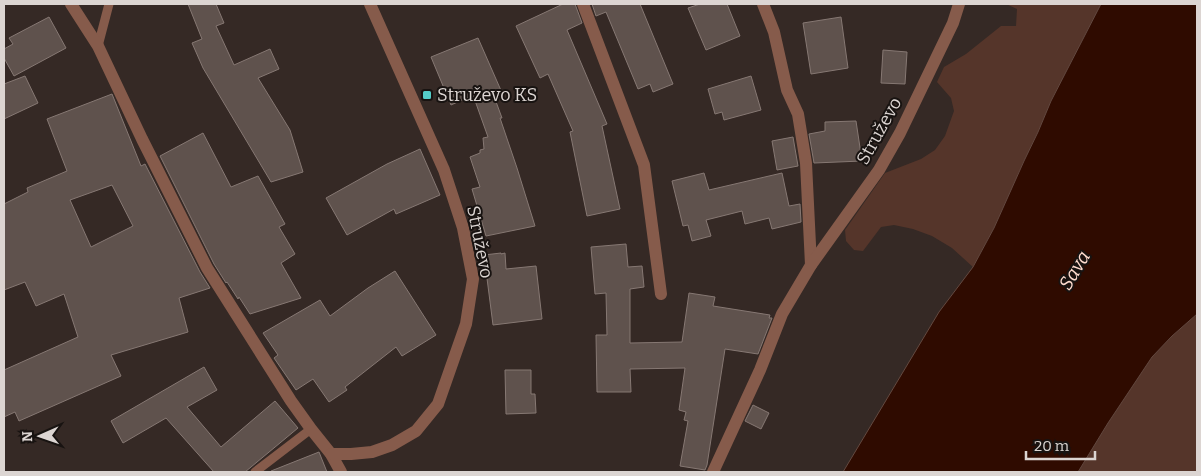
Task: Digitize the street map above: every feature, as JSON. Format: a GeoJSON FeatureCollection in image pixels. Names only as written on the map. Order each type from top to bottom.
{"type":"FeatureCollection","features":[{"type":"Feature","properties":{"kind":"street"},"geometry":{"type":"LineString","coordinates":[[71,4],[98,46],[142,140],[207,268],[291,401],[331,454],[341,472]]}},
{"type":"Feature","properties":{"kind":"street","name":"Struževo"},"geometry":{"type":"LineString","coordinates":[[331,454],[372,452],[392,446],[416,431],[438,404],[466,324],[473,279],[464,228],[444,170],[370,4]]}},
{"type":"Feature","properties":{"kind":"street"},"geometry":{"type":"LineString","coordinates":[[583,4],[644,165],[661,294]]}},
{"type":"Feature","properties":{"kind":"street"},"geometry":{"type":"LineString","coordinates":[[763,4],[774,32],[787,90],[798,114],[806,163],[810,265]]}},
{"type":"Feature","properties":{"kind":"street","name":"Struževo"},"geometry":{"type":"LineString","coordinates":[[714,472],[760,370],[782,314],[810,265],[879,170],[900,133],[952,23],[959,4]]}},
{"type":"Feature","properties":{"kind":"lane"},"geometry":{"type":"LineString","coordinates":[[98,46],[109,4]]}},
{"type":"Feature","properties":{"kind":"lane"},"geometry":{"type":"LineString","coordinates":[[255,472],[311,429]]}},
{"type":"Feature","properties":{"kind":"shaded area"},"geometry":{"type":"Polygon","coordinates":[[[1006,4],[1101,4],[1051,101],[994,228],[973,267],[952,248],[932,236],[894,225],[881,227],[863,251],[854,250],[846,241],[845,230],[885,173],[921,159],[935,150],[945,136],[954,111],[951,98],[937,82],[944,67],[966,54],[1001,26],[1016,26],[1017,9],[1006,4]]]}},
{"type":"Feature","properties":{"kind":"shaded area"},"geometry":{"type":"Polygon","coordinates":[[[1197,314],[1197,472],[1078,472],[1152,357],[1197,314]]]}},
{"type":"Feature","properties":{"kind":"water","name":"Sava"},"geometry":{"type":"Polygon","coordinates":[[[1101,4],[1197,4],[1197,314],[1152,357],[1078,472],[843,472],[939,312],[973,267],[994,228],[1051,101],[1101,4]]]}},
{"type":"Feature","properties":{"kind":"building"},"geometry":{"type":"Polygon","coordinates":[[[188,4],[216,4],[224,23],[216,26],[234,65],[270,49],[279,69],[258,78],[290,130],[303,172],[271,182],[203,68],[192,43],[202,39],[188,4]]]}},
{"type":"Feature","properties":{"kind":"building"},"geometry":{"type":"Polygon","coordinates":[[[563,4],[575,4],[582,23],[567,30],[607,124],[602,126],[620,209],[587,216],[570,132],[573,131],[548,74],[540,78],[516,26],[563,4]]]}},
{"type":"Feature","properties":{"kind":"building"},"geometry":{"type":"Polygon","coordinates":[[[592,4],[640,4],[673,84],[653,92],[650,84],[638,89],[606,12],[596,16],[592,4]]]}},
{"type":"Feature","properties":{"kind":"building"},"geometry":{"type":"Polygon","coordinates":[[[700,4],[727,4],[740,36],[706,50],[688,8],[700,4]]]}},
{"type":"Feature","properties":{"kind":"building"},"geometry":{"type":"Polygon","coordinates":[[[49,17],[66,48],[14,76],[4,58],[4,49],[13,44],[9,38],[49,17]]]}},
{"type":"Feature","properties":{"kind":"building"},"geometry":{"type":"Polygon","coordinates":[[[841,17],[848,68],[811,74],[803,23],[841,17]]]}},
{"type":"Feature","properties":{"kind":"building"},"geometry":{"type":"Polygon","coordinates":[[[478,38],[503,95],[495,99],[535,226],[486,236],[472,189],[480,187],[470,157],[484,149],[483,138],[488,137],[473,95],[451,105],[431,57],[478,38]]]}},
{"type":"Feature","properties":{"kind":"building"},"geometry":{"type":"Polygon","coordinates":[[[883,50],[907,52],[905,84],[881,83],[883,50]]]}},
{"type":"Feature","properties":{"kind":"building"},"geometry":{"type":"Polygon","coordinates":[[[25,76],[38,103],[4,119],[4,84],[25,76]]]}},
{"type":"Feature","properties":{"kind":"building"},"geometry":{"type":"Polygon","coordinates":[[[751,76],[761,110],[724,120],[722,112],[715,114],[708,89],[751,76]]]}},
{"type":"Feature","properties":{"kind":"building"},"geometry":{"type":"Polygon","coordinates":[[[112,94],[141,166],[145,164],[210,288],[179,298],[188,332],[111,355],[121,376],[19,421],[15,412],[4,417],[4,370],[78,337],[64,294],[36,306],[25,282],[4,290],[4,204],[28,192],[27,188],[67,171],[47,119],[112,94]],[[112,185],[70,200],[91,247],[133,226],[112,185]]]}},
{"type":"Feature","properties":{"kind":"building"},"geometry":{"type":"Polygon","coordinates":[[[856,121],[862,161],[814,163],[809,134],[825,131],[825,122],[856,121]]]}},
{"type":"Feature","properties":{"kind":"building"},"geometry":{"type":"Polygon","coordinates":[[[203,133],[231,187],[258,176],[285,224],[279,227],[295,254],[281,263],[301,298],[250,314],[214,264],[160,156],[203,133]]]}},
{"type":"Feature","properties":{"kind":"building"},"geometry":{"type":"Polygon","coordinates":[[[793,137],[798,166],[777,170],[772,141],[793,137]]]}},
{"type":"Feature","properties":{"kind":"building"},"geometry":{"type":"Polygon","coordinates":[[[420,149],[440,195],[396,214],[394,209],[347,235],[326,198],[387,164],[420,149]]]}},
{"type":"Feature","properties":{"kind":"building"},"geometry":{"type":"Polygon","coordinates":[[[704,173],[709,190],[782,173],[789,206],[800,204],[801,222],[772,229],[769,218],[745,224],[742,211],[706,220],[711,236],[692,241],[688,225],[683,226],[672,181],[704,173]]]}},
{"type":"Feature","properties":{"kind":"building"},"geometry":{"type":"Polygon","coordinates":[[[626,244],[628,267],[642,266],[644,287],[630,289],[630,343],[682,342],[689,293],[715,297],[713,306],[770,315],[769,318],[772,318],[758,354],[725,349],[705,470],[680,466],[688,421],[684,420],[686,412],[679,410],[685,368],[630,369],[631,392],[597,392],[596,335],[607,335],[606,293],[595,294],[591,247],[626,244]]]}},
{"type":"Feature","properties":{"kind":"building"},"geometry":{"type":"Polygon","coordinates":[[[505,253],[506,269],[536,266],[542,319],[493,325],[484,255],[505,253]]]}},
{"type":"Feature","properties":{"kind":"building"},"geometry":{"type":"Polygon","coordinates":[[[395,271],[436,335],[402,356],[396,347],[345,387],[347,390],[329,402],[313,379],[296,390],[274,358],[278,355],[263,333],[320,300],[330,316],[395,271]]]}},
{"type":"Feature","properties":{"kind":"building"},"geometry":{"type":"Polygon","coordinates":[[[204,367],[217,390],[187,407],[221,447],[275,401],[298,428],[245,472],[214,472],[166,418],[123,443],[111,421],[204,367]]]}},
{"type":"Feature","properties":{"kind":"building"},"geometry":{"type":"Polygon","coordinates":[[[505,370],[531,370],[531,394],[535,394],[536,413],[506,414],[505,370]]]}},
{"type":"Feature","properties":{"kind":"building"},"geometry":{"type":"Polygon","coordinates":[[[753,405],[769,413],[761,429],[745,421],[753,405]]]}},
{"type":"Feature","properties":{"kind":"building"},"geometry":{"type":"Polygon","coordinates":[[[319,452],[327,472],[271,472],[271,471],[319,452]]]}},
{"type":"Feature","properties":{"kind":"place","name":"Struževo KS"},"geometry":{"type":"Point","coordinates":[427,95]}}]}
